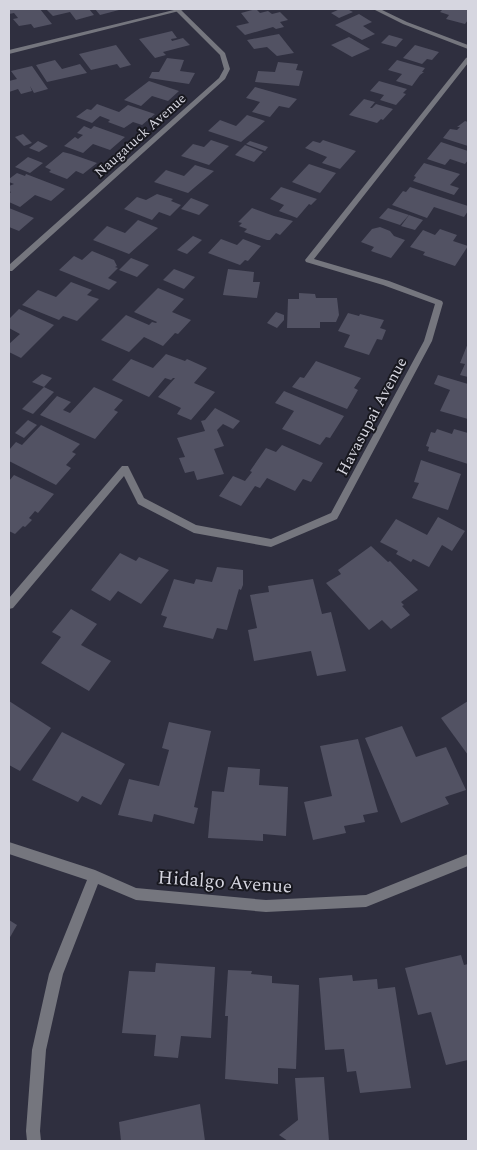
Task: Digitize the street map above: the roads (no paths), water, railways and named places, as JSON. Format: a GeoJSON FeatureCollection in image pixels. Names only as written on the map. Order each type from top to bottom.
{"type":"FeatureCollection","features":[{"type":"Feature","properties":{"kind":"street"},"geometry":{"type":"LineString","coordinates":[[9,52],[181,9]]}},
{"type":"Feature","properties":{"kind":"street","name":"Naugatuck Avenue"},"geometry":{"type":"LineString","coordinates":[[9,270],[222,79],[227,69],[223,54],[181,9]]}},
{"type":"Feature","properties":{"kind":"street"},"geometry":{"type":"LineString","coordinates":[[376,9],[405,23],[468,48]]}},
{"type":"Feature","properties":{"kind":"street","name":"Havasupai Avenue"},"geometry":{"type":"LineString","coordinates":[[9,605],[125,469],[141,500],[194,529],[271,543],[334,516],[428,341],[439,303],[386,283],[308,260],[468,59]]}},
{"type":"Feature","properties":{"kind":"street","name":"Hidalgo Avenue"},"geometry":{"type":"LineString","coordinates":[[9,848],[95,876],[136,894],[266,906],[366,901],[468,860]]}},
{"type":"Feature","properties":{"kind":"street"},"geometry":{"type":"LineString","coordinates":[[34,1141],[33,1130],[39,1050],[56,974],[95,876]]}}]}
